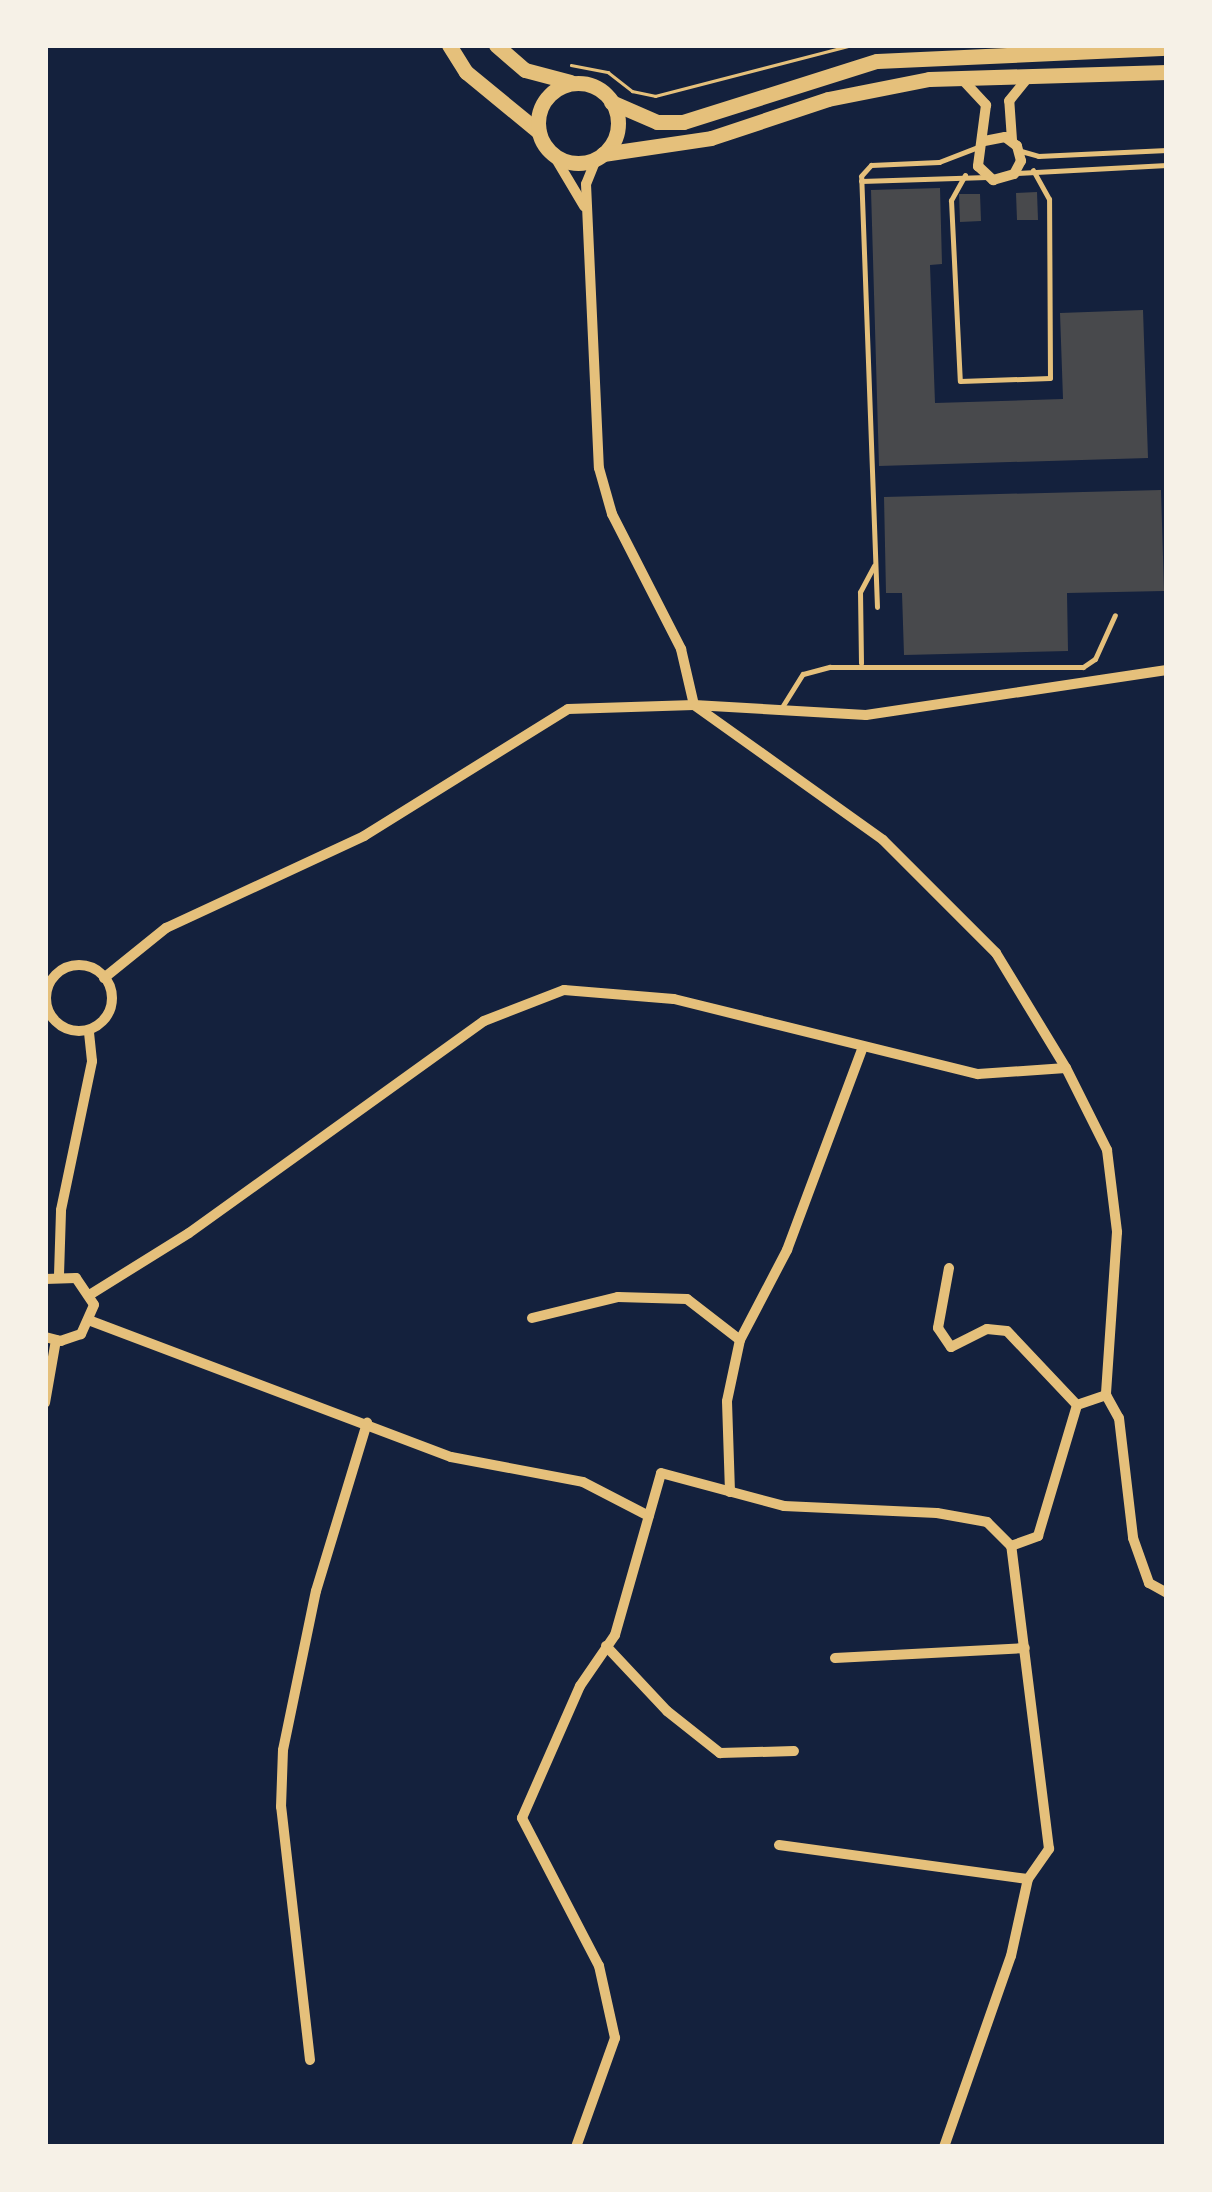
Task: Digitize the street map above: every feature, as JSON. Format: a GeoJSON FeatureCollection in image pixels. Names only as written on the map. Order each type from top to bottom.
{"type":"FeatureCollection","features":[{"type":"Feature","properties":{"kind":"main road"},"geometry":{"type":"LineString","coordinates":[[449,45],[481,86],[539,132],[553,154],[578,163],[711,138],[856,92],[960,78],[1167,72]]}},
{"type":"Feature","properties":{"kind":"main road"},"geometry":{"type":"LineString","coordinates":[[496,45],[514,64],[599,90],[611,102],[656,122],[683,122],[877,61],[1167,48]]}},
{"type":"Feature","properties":{"kind":"main road"},"geometry":{"type":"LineString","coordinates":[[539,132],[546,100],[576,83]]}},
{"type":"Feature","properties":{"kind":"main road"},"geometry":{"type":"LineString","coordinates":[[600,156],[617,132],[611,102]]}},
{"type":"Feature","properties":{"kind":"street"},"geometry":{"type":"LineString","coordinates":[[960,78],[986,104],[978,166],[987,177],[1014,174],[1009,101],[1030,76]]}},
{"type":"Feature","properties":{"kind":"street"},"geometry":{"type":"LineString","coordinates":[[982,144],[1015,145]]}},
{"type":"Feature","properties":{"kind":"street"},"geometry":{"type":"LineString","coordinates":[[553,154],[589,221]]}},
{"type":"Feature","properties":{"kind":"street"},"geometry":{"type":"LineString","coordinates":[[600,156],[586,184],[604,491],[682,649],[694,705],[884,840],[996,953],[1066,1068],[1107,1150],[1117,1232],[1106,1395],[1119,1418],[1133,1538],[1149,1584],[1167,1593]]}},
{"type":"Feature","properties":{"kind":"street"},"geometry":{"type":"LineString","coordinates":[[104,978],[166,928],[364,836],[568,709],[694,705],[866,714],[1167,670]]}},
{"type":"Feature","properties":{"kind":"street"},"geometry":{"type":"LineString","coordinates":[[82,966],[104,978],[111,1006],[89,1030],[68,1030],[56,1021],[45,996],[53,977],[82,966]]}},
{"type":"Feature","properties":{"kind":"street"},"geometry":{"type":"LineString","coordinates":[[91,1294],[189,1233],[315,1136],[484,1021],[564,990],[674,999],[978,1074],[1066,1068]]}},
{"type":"Feature","properties":{"kind":"street"},"geometry":{"type":"LineString","coordinates":[[45,1031],[56,1021]]}},
{"type":"Feature","properties":{"kind":"street"},"geometry":{"type":"LineString","coordinates":[[58,1276],[61,1210],[92,1060],[89,1030]]}},
{"type":"Feature","properties":{"kind":"street"},"geometry":{"type":"LineString","coordinates":[[730,1492],[727,1400],[740,1340],[787,1250],[863,1046]]}},
{"type":"Feature","properties":{"kind":"street"},"geometry":{"type":"LineString","coordinates":[[948,1268],[938,1328],[951,1347],[987,1329],[1007,1331],[1076,1405]]}},
{"type":"Feature","properties":{"kind":"street"},"geometry":{"type":"LineString","coordinates":[[45,1279],[76,1278],[91,1294],[91,1321],[82,1334],[51,1339],[45,1403]]}},
{"type":"Feature","properties":{"kind":"street"},"geometry":{"type":"LineString","coordinates":[[532,1318],[618,1297],[687,1299],[740,1340]]}},
{"type":"Feature","properties":{"kind":"street"},"geometry":{"type":"LineString","coordinates":[[91,1321],[451,1458],[583,1482],[649,1516]]}},
{"type":"Feature","properties":{"kind":"street"},"geometry":{"type":"LineString","coordinates":[[1076,1405],[1106,1395]]}},
{"type":"Feature","properties":{"kind":"street"},"geometry":{"type":"LineString","coordinates":[[1011,1546],[1038,1536],[1076,1405]]}},
{"type":"Feature","properties":{"kind":"street"},"geometry":{"type":"LineString","coordinates":[[310,2060],[281,1807],[282,1750],[316,1592],[367,1423]]}},
{"type":"Feature","properties":{"kind":"street"},"geometry":{"type":"LineString","coordinates":[[576,2147],[615,2038],[599,1966],[522,1818],[580,1686],[606,1646],[661,1473],[784,1506],[937,1512],[987,1522],[1011,1546],[1050,1822],[1049,1849],[1028,1879],[1011,1956],[944,2147]]}},
{"type":"Feature","properties":{"kind":"street"},"geometry":{"type":"LineString","coordinates":[[606,1646],[667,1711],[720,1753],[794,1750]]}},
{"type":"Feature","properties":{"kind":"street"},"geometry":{"type":"LineString","coordinates":[[836,1658],[1025,1648]]}},
{"type":"Feature","properties":{"kind":"street"},"geometry":{"type":"LineString","coordinates":[[779,1845],[1028,1879]]}},
{"type":"Feature","properties":{"kind":"lane"},"geometry":{"type":"LineString","coordinates":[[877,607],[861,181],[871,165],[938,162],[982,144]]}},
{"type":"Feature","properties":{"kind":"lane"},"geometry":{"type":"LineString","coordinates":[[1015,145],[1038,156],[1167,150]]}},
{"type":"Feature","properties":{"kind":"lane"},"geometry":{"type":"LineString","coordinates":[[1014,174],[1167,165]]}},
{"type":"Feature","properties":{"kind":"lane"},"geometry":{"type":"LineString","coordinates":[[966,175],[951,200],[960,381],[1050,378],[1048,200],[1033,170]]}},
{"type":"Feature","properties":{"kind":"lane"},"geometry":{"type":"LineString","coordinates":[[861,181],[987,177]]}},
{"type":"Feature","properties":{"kind":"lane"},"geometry":{"type":"LineString","coordinates":[[860,663],[860,592],[876,563]]}},
{"type":"Feature","properties":{"kind":"lane"},"geometry":{"type":"LineString","coordinates":[[782,707],[803,674],[860,663],[1083,667],[1094,658],[1115,615]]}},
{"type":"Feature","properties":{"kind":"path"},"geometry":{"type":"LineString","coordinates":[[563,66],[608,72],[632,91],[656,96],[852,45]]}},
{"type":"Feature","properties":{"kind":"building"},"geometry":{"type":"Polygon","coordinates":[[[940,188],[942,264],[930,265],[935,403],[1063,399],[1060,313],[1143,310],[1148,458],[879,466],[871,190],[940,188]]]}},
{"type":"Feature","properties":{"kind":"building"},"geometry":{"type":"Polygon","coordinates":[[[1037,192],[1038,220],[1017,220],[1016,193],[1037,192]]]}},
{"type":"Feature","properties":{"kind":"building"},"geometry":{"type":"Polygon","coordinates":[[[959,194],[980,194],[981,221],[960,222],[959,194]]]}},
{"type":"Feature","properties":{"kind":"building"},"geometry":{"type":"Polygon","coordinates":[[[1161,490],[1164,591],[1067,593],[1068,651],[904,655],[902,593],[886,593],[884,497],[1161,490]]]}}]}
